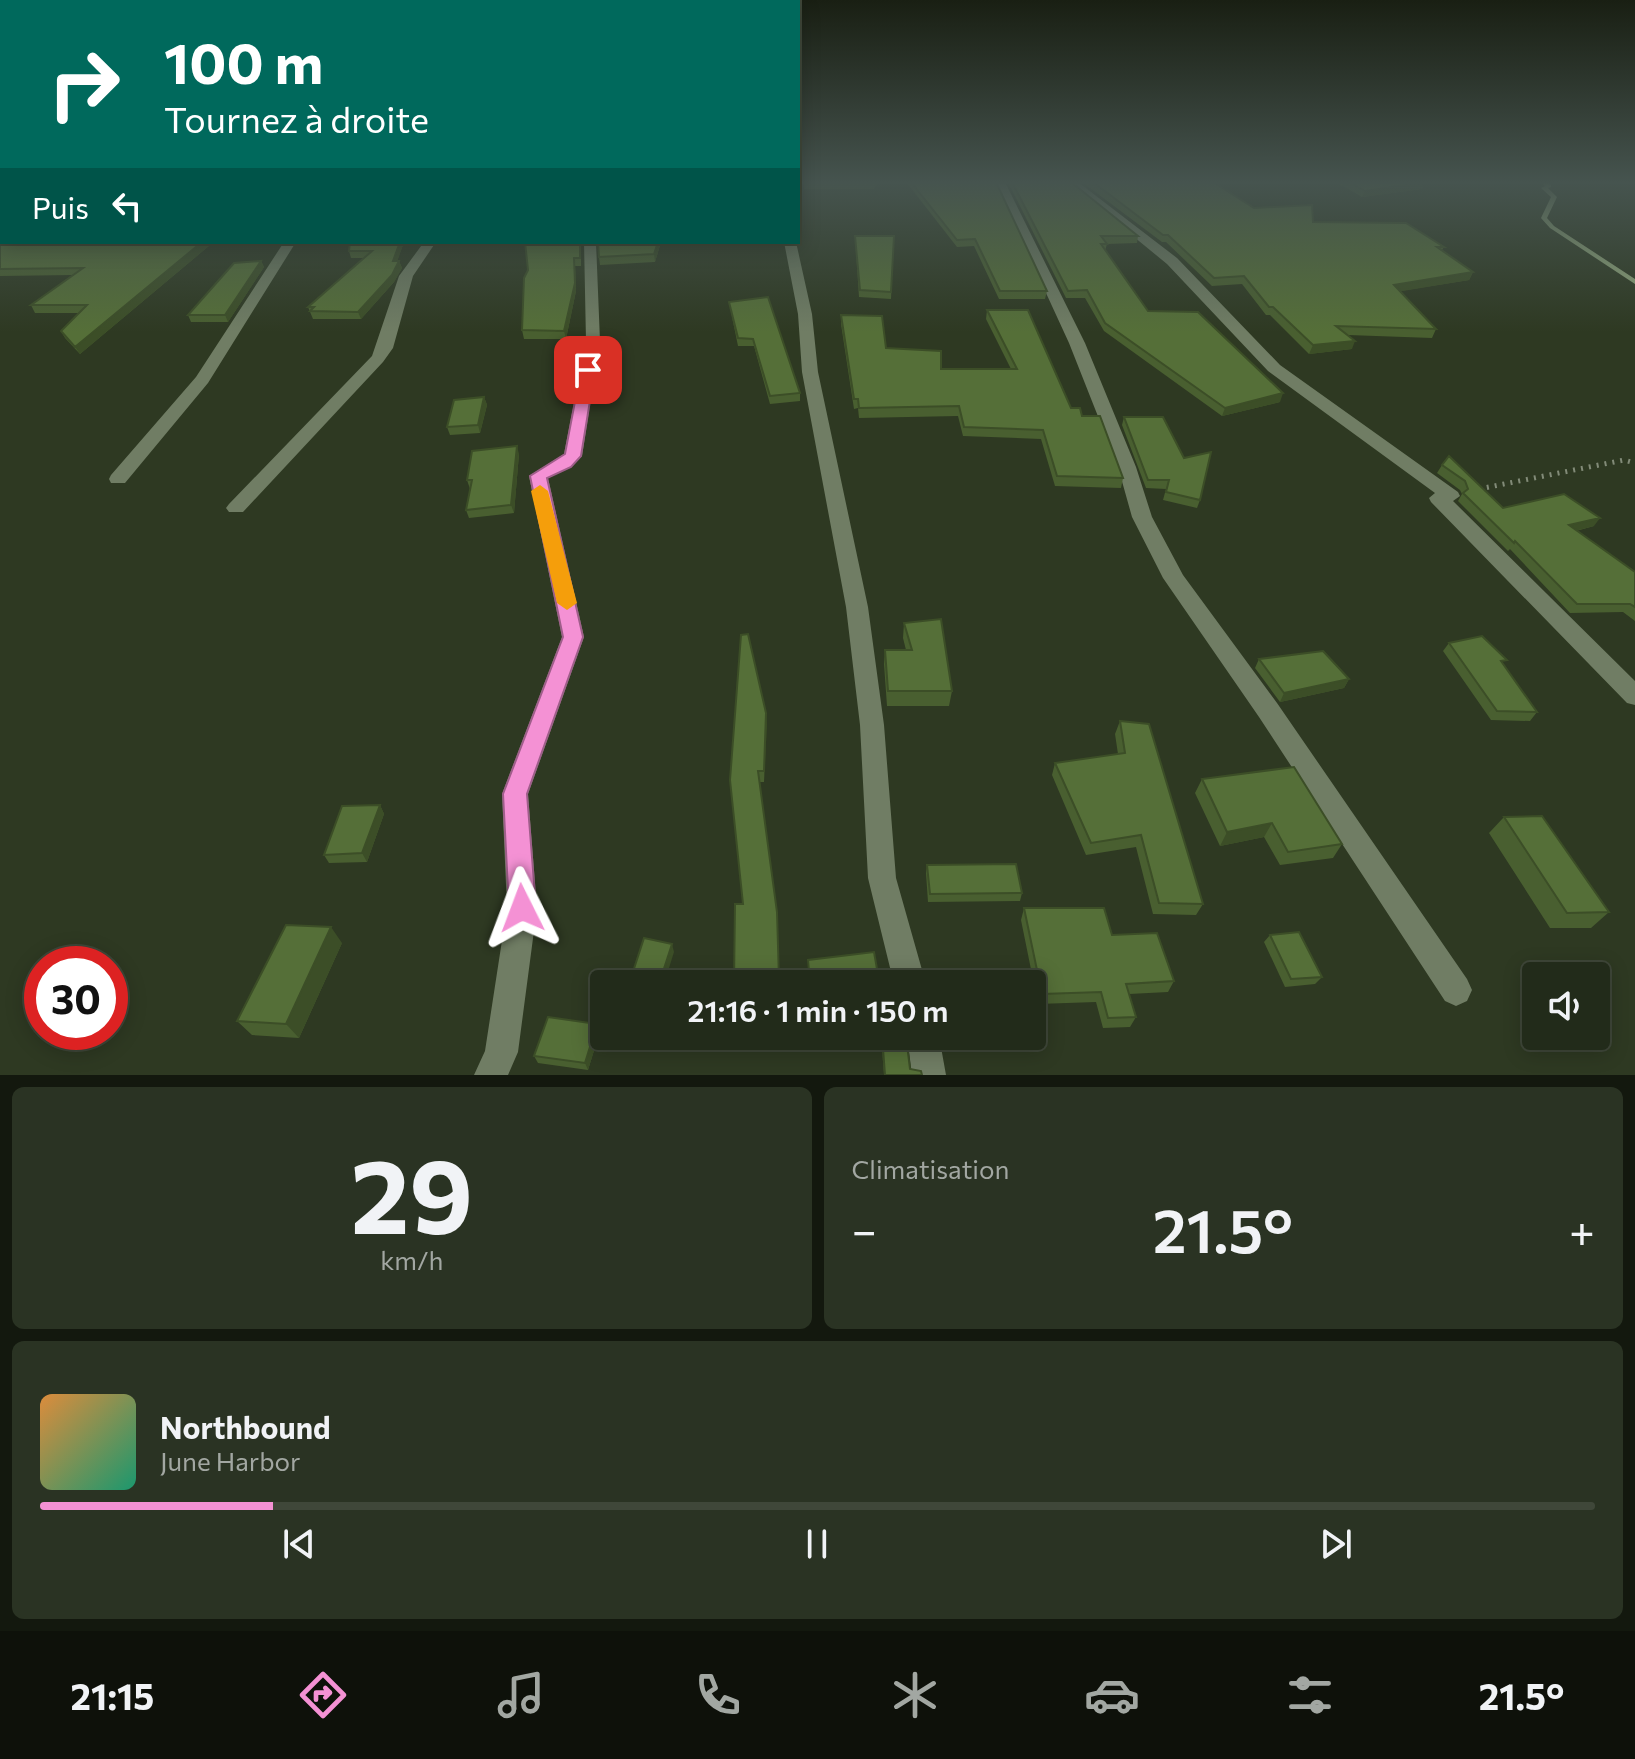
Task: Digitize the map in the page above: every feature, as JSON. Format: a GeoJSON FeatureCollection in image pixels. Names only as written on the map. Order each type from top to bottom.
{"type":"FeatureCollection","features":[{"type":"Feature","properties":{"kind":"street"},"geometry":{"type":"LineString","coordinates":[[1024,232],[1077,343],[1127,467],[1142,517],[1174,578],[1277,722],[1456,990]]}},
{"type":"Feature","properties":{"kind":"street"},"geometry":{"type":"LineString","coordinates":[[1136,232],[1172,261],[1274,368],[1451,496]]}},
{"type":"Feature","properties":{"kind":"street"},"geometry":{"type":"LineString","coordinates":[[118,479],[202,380],[289,244]]}},
{"type":"Feature","properties":{"kind":"street"},"geometry":{"type":"LineString","coordinates":[[236,508],[378,359],[385,348],[406,276],[429,244]]}},
{"type":"Feature","properties":{"kind":"street"},"geometry":{"type":"LineString","coordinates":[[491,1075],[501,1052],[522,908],[515,794],[573,637],[538,476],[573,456],[593,341],[590,244]]}},
{"type":"Feature","properties":{"kind":"street"},"geometry":{"type":"LineString","coordinates":[[790,244],[805,314],[810,372],[857,607],[872,725],[882,878],[906,970]]}},
{"type":"Feature","properties":{"kind":"street"},"geometry":{"type":"LineString","coordinates":[[1451,496],[1438,498],[1635,696]]}},
{"type":"Feature","properties":{"kind":"street"},"geometry":{"type":"LineString","coordinates":[[925,1050],[929,1075]]}},
{"type":"Feature","properties":{"kind":"path"},"geometry":{"type":"LineString","coordinates":[[1451,496],[1624,460],[1635,463]]}},
{"type":"Feature","properties":{"kind":"building"},"geometry":{"type":"Polygon","coordinates":[[[951,232],[1019,232],[1047,291],[1000,291],[975,239],[957,240],[951,232]]]}},
{"type":"Feature","properties":{"kind":"building"},"geometry":{"type":"Polygon","coordinates":[[[1038,232],[1133,232],[1138,236],[1101,236],[1107,244],[1101,244],[1148,311],[1198,312],[1283,393],[1225,408],[1105,323],[1087,290],[1068,291],[1038,232]]]}},
{"type":"Feature","properties":{"kind":"building"},"geometry":{"type":"Polygon","coordinates":[[[1159,232],[1421,232],[1473,272],[1394,285],[1436,329],[1336,326],[1355,341],[1313,345],[1273,307],[1269,307],[1244,276],[1214,278],[1168,235],[1159,232]]]}},
{"type":"Feature","properties":{"kind":"building"},"geometry":{"type":"Polygon","coordinates":[[[855,236],[894,236],[891,292],[860,290],[855,236]]]}},
{"type":"Feature","properties":{"kind":"building"},"geometry":{"type":"Polygon","coordinates":[[[0,244],[200,244],[75,347],[61,331],[87,305],[31,305],[83,268],[0,269],[0,244]]]}},
{"type":"Feature","properties":{"kind":"building"},"geometry":{"type":"Polygon","coordinates":[[[350,244],[399,244],[393,261],[399,261],[392,275],[358,312],[310,311],[314,307],[308,307],[372,251],[349,251],[350,244]]]}},
{"type":"Feature","properties":{"kind":"building"},"geometry":{"type":"Polygon","coordinates":[[[525,244],[580,244],[580,258],[574,258],[575,283],[564,331],[522,330],[524,278],[528,270],[525,244]]]}},
{"type":"Feature","properties":{"kind":"building"},"geometry":{"type":"Polygon","coordinates":[[[598,244],[657,244],[654,254],[599,257],[598,244]]]}},
{"type":"Feature","properties":{"kind":"building"},"geometry":{"type":"Polygon","coordinates":[[[261,261],[225,315],[188,315],[234,263],[261,261]]]}},
{"type":"Feature","properties":{"kind":"building"},"geometry":{"type":"Polygon","coordinates":[[[768,297],[800,393],[770,396],[753,339],[738,338],[729,302],[768,297]]]}},
{"type":"Feature","properties":{"kind":"building"},"geometry":{"type":"Polygon","coordinates":[[[987,310],[1028,310],[1071,408],[1080,408],[1082,416],[1100,416],[1123,478],[1057,476],[1043,430],[964,427],[959,406],[859,408],[858,399],[854,399],[841,315],[882,316],[886,348],[941,351],[941,369],[1017,369],[987,310]]]}},
{"type":"Feature","properties":{"kind":"building"},"geometry":{"type":"Polygon","coordinates":[[[484,397],[478,425],[447,427],[454,400],[484,397]]]}},
{"type":"Feature","properties":{"kind":"building"},"geometry":{"type":"Polygon","coordinates":[[[1124,417],[1163,417],[1184,458],[1211,452],[1200,500],[1166,492],[1169,480],[1148,480],[1124,417]]]}},
{"type":"Feature","properties":{"kind":"building"},"geometry":{"type":"Polygon","coordinates":[[[517,446],[511,505],[466,510],[472,480],[467,480],[472,451],[517,446]]]}},
{"type":"Feature","properties":{"kind":"building"},"geometry":{"type":"Polygon","coordinates":[[[1449,456],[1503,508],[1564,494],[1600,518],[1569,525],[1635,572],[1635,607],[1630,604],[1577,604],[1463,493],[1468,489],[1465,481],[1442,465],[1449,456]]]}},
{"type":"Feature","properties":{"kind":"building"},"geometry":{"type":"Polygon","coordinates":[[[941,619],[952,691],[888,691],[885,650],[912,650],[904,623],[941,619]]]}},
{"type":"Feature","properties":{"kind":"building"},"geometry":{"type":"Polygon","coordinates":[[[748,634],[766,713],[764,771],[758,771],[777,912],[779,970],[734,970],[735,904],[743,904],[730,780],[741,635],[748,634]]]}},
{"type":"Feature","properties":{"kind":"building"},"geometry":{"type":"Polygon","coordinates":[[[1482,636],[1507,660],[1501,661],[1537,712],[1497,711],[1449,643],[1482,636]]]}},
{"type":"Feature","properties":{"kind":"building"},"geometry":{"type":"Polygon","coordinates":[[[1323,651],[1349,679],[1284,693],[1259,659],[1323,651]]]}},
{"type":"Feature","properties":{"kind":"building"},"geometry":{"type":"Polygon","coordinates":[[[1120,721],[1149,724],[1203,904],[1159,903],[1141,835],[1091,843],[1055,763],[1125,753],[1120,721]]]}},
{"type":"Feature","properties":{"kind":"building"},"geometry":{"type":"Polygon","coordinates":[[[1294,767],[1342,844],[1288,852],[1272,823],[1227,832],[1202,779],[1294,767]]]}},
{"type":"Feature","properties":{"kind":"building"},"geometry":{"type":"Polygon","coordinates":[[[380,805],[362,853],[324,855],[342,806],[380,805]]]}},
{"type":"Feature","properties":{"kind":"building"},"geometry":{"type":"Polygon","coordinates":[[[1542,816],[1609,912],[1567,913],[1504,817],[1542,816]]]}},
{"type":"Feature","properties":{"kind":"building"},"geometry":{"type":"Polygon","coordinates":[[[1016,864],[1022,893],[930,894],[927,865],[1016,864]]]}},
{"type":"Feature","properties":{"kind":"building"},"geometry":{"type":"Polygon","coordinates":[[[1024,908],[1104,908],[1112,935],[1157,933],[1174,981],[1126,984],[1136,1017],[1108,1018],[1101,992],[1046,994],[1046,970],[1037,970],[1024,908]]]}},
{"type":"Feature","properties":{"kind":"building"},"geometry":{"type":"Polygon","coordinates":[[[286,925],[331,927],[286,1024],[237,1021],[286,925]]]}},
{"type":"Feature","properties":{"kind":"building"},"geometry":{"type":"Polygon","coordinates":[[[1299,932],[1322,977],[1291,979],[1270,935],[1299,932]]]}},
{"type":"Feature","properties":{"kind":"building"},"geometry":{"type":"Polygon","coordinates":[[[644,938],[672,944],[664,970],[634,970],[644,938]]]}},
{"type":"Feature","properties":{"kind":"building"},"geometry":{"type":"Polygon","coordinates":[[[874,952],[877,970],[809,970],[808,960],[874,952]]]}},
{"type":"Feature","properties":{"kind":"building"},"geometry":{"type":"Polygon","coordinates":[[[548,1017],[590,1023],[590,1047],[585,1063],[534,1056],[548,1017]]]}},
{"type":"Feature","properties":{"kind":"building"},"geometry":{"type":"Polygon","coordinates":[[[883,1050],[908,1050],[910,1069],[921,1071],[922,1075],[885,1075],[883,1050]]]}},
{"type":"Feature","properties":{"kind":"waterway"},"geometry":{"type":"LineString","coordinates":[[1560,232],[1635,282]]}},
{"type":"Feature","properties":{"kind":"slow traffic"},"geometry":{"type":"LineString","coordinates":[[540,491],[567,603]]}},
{"type":"Feature","properties":{"kind":"route"},"geometry":{"type":"LineString","coordinates":[[522,908],[515,794],[573,637],[538,476],[573,456],[588,370]]}}]}
